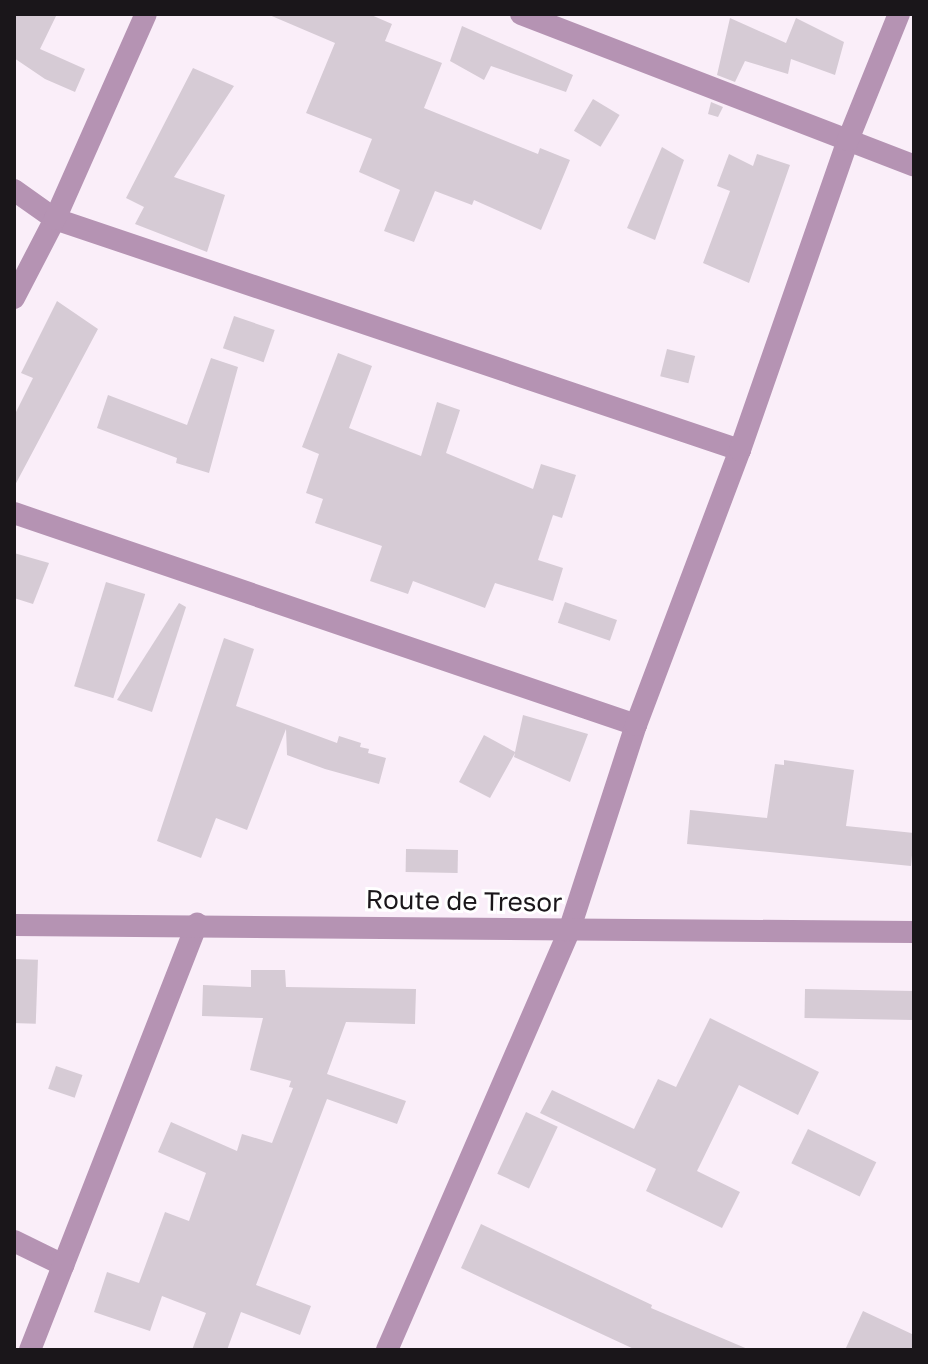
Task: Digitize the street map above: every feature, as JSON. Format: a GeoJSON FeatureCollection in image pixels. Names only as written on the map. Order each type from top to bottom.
{"type":"FeatureCollection","features":[{"type":"Feature","properties":{"kind":"street"},"geometry":{"type":"LineString","coordinates":[[14,298],[55,219],[146,14]]}},
{"type":"Feature","properties":{"kind":"street"},"geometry":{"type":"LineString","coordinates":[[521,14],[914,166]]}},
{"type":"Feature","properties":{"kind":"street"},"geometry":{"type":"LineString","coordinates":[[387,1350],[569,931],[636,725],[740,450],[848,140],[899,14]]}},
{"type":"Feature","properties":{"kind":"street"},"geometry":{"type":"LineString","coordinates":[[14,190],[55,219],[740,450]]}},
{"type":"Feature","properties":{"kind":"street"},"geometry":{"type":"LineString","coordinates":[[14,513],[636,725]]}},
{"type":"Feature","properties":{"kind":"street"},"geometry":{"type":"LineString","coordinates":[[30,1350],[197,924]]}},
{"type":"Feature","properties":{"kind":"street","name":"Route de Tresor"},"geometry":{"type":"LineString","coordinates":[[14,925],[197,924],[569,931],[914,932]]}},
{"type":"Feature","properties":{"kind":"street"},"geometry":{"type":"LineString","coordinates":[[14,1241],[63,1265]]}},
{"type":"Feature","properties":{"kind":"building"},"geometry":{"type":"Polygon","coordinates":[[[14,14],[57,14],[40,49],[85,69],[75,92],[45,79],[14,58],[14,14]]]}},
{"type":"Feature","properties":{"kind":"building"},"geometry":{"type":"Polygon","coordinates":[[[267,14],[369,14],[392,24],[385,41],[442,63],[424,108],[538,154],[540,148],[570,160],[541,230],[474,200],[472,205],[435,191],[414,242],[384,231],[400,190],[359,172],[372,139],[306,113],[335,43],[267,14]]]}},
{"type":"Feature","properties":{"kind":"building"},"geometry":{"type":"Polygon","coordinates":[[[730,18],[786,43],[796,18],[844,42],[835,75],[791,59],[788,74],[745,61],[735,82],[717,75],[730,18]]]}},
{"type":"Feature","properties":{"kind":"building"},"geometry":{"type":"Polygon","coordinates":[[[462,26],[573,75],[566,92],[491,66],[484,80],[450,61],[462,26]]]}},
{"type":"Feature","properties":{"kind":"building"},"geometry":{"type":"Polygon","coordinates":[[[193,68],[234,86],[174,177],[225,195],[207,252],[135,224],[144,207],[126,198],[193,68]]]}},
{"type":"Feature","properties":{"kind":"building"},"geometry":{"type":"Polygon","coordinates":[[[593,99],[620,115],[601,147],[574,131],[593,99]]]}},
{"type":"Feature","properties":{"kind":"building"},"geometry":{"type":"Polygon","coordinates":[[[711,102],[723,107],[718,117],[708,114],[711,102]]]}},
{"type":"Feature","properties":{"kind":"building"},"geometry":{"type":"Polygon","coordinates":[[[662,147],[684,160],[655,240],[627,228],[662,147]]]}},
{"type":"Feature","properties":{"kind":"building"},"geometry":{"type":"Polygon","coordinates":[[[729,154],[753,166],[757,154],[790,165],[749,283],[703,263],[730,191],[717,186],[729,154]]]}},
{"type":"Feature","properties":{"kind":"building"},"geometry":{"type":"Polygon","coordinates":[[[57,301],[98,329],[14,487],[14,416],[33,378],[21,373],[57,301]]]}},
{"type":"Feature","properties":{"kind":"building"},"geometry":{"type":"Polygon","coordinates":[[[234,316],[275,330],[264,362],[223,348],[234,316]]]}},
{"type":"Feature","properties":{"kind":"building"},"geometry":{"type":"Polygon","coordinates":[[[667,349],[695,356],[688,383],[660,376],[667,349]]]}},
{"type":"Feature","properties":{"kind":"building"},"geometry":{"type":"Polygon","coordinates":[[[338,353],[372,366],[349,428],[421,456],[437,402],[460,410],[446,453],[533,489],[541,464],[576,475],[562,518],[553,515],[538,560],[563,568],[553,601],[495,583],[485,608],[413,581],[408,594],[370,581],[382,546],[315,523],[323,499],[306,493],[319,454],[302,447],[338,353]]]}},
{"type":"Feature","properties":{"kind":"building"},"geometry":{"type":"Polygon","coordinates":[[[211,358],[238,367],[209,473],[176,463],[177,458],[97,428],[108,395],[187,425],[211,358]]]}},
{"type":"Feature","properties":{"kind":"building"},"geometry":{"type":"Polygon","coordinates":[[[14,553],[49,563],[33,604],[14,598],[14,553]]]}},
{"type":"Feature","properties":{"kind":"building"},"geometry":{"type":"Polygon","coordinates":[[[106,582],[145,594],[113,698],[74,686],[106,582]]]}},
{"type":"Feature","properties":{"kind":"building"},"geometry":{"type":"Polygon","coordinates":[[[565,602],[617,620],[610,641],[558,623],[565,602]]]}},
{"type":"Feature","properties":{"kind":"building"},"geometry":{"type":"Polygon","coordinates":[[[179,603],[186,607],[152,712],[117,700],[179,603]]]}},
{"type":"Feature","properties":{"kind":"building"},"geometry":{"type":"Polygon","coordinates":[[[224,638],[254,649],[236,706],[337,743],[339,736],[361,743],[360,747],[369,749],[368,753],[386,758],[379,784],[325,769],[287,755],[286,729],[247,830],[216,818],[201,858],[157,841],[224,638]]]}},
{"type":"Feature","properties":{"kind":"building"},"geometry":{"type":"Polygon","coordinates":[[[523,715],[588,734],[570,782],[514,757],[515,753],[490,798],[459,782],[484,735],[515,752],[523,715]]]}},
{"type":"Feature","properties":{"kind":"building"},"geometry":{"type":"Polygon","coordinates":[[[784,760],[854,770],[846,826],[914,833],[911,866],[687,844],[690,810],[767,818],[775,764],[784,765],[784,760]]]}},
{"type":"Feature","properties":{"kind":"building"},"geometry":{"type":"Polygon","coordinates":[[[406,849],[458,850],[458,873],[406,872],[406,849]]]}},
{"type":"Feature","properties":{"kind":"building"},"geometry":{"type":"Polygon","coordinates":[[[14,959],[38,960],[36,1024],[14,1023],[14,959]]]}},
{"type":"Feature","properties":{"kind":"building"},"geometry":{"type":"Polygon","coordinates":[[[251,970],[285,970],[286,987],[416,989],[415,1024],[346,1022],[327,1074],[406,1101],[397,1124],[327,1099],[256,1285],[311,1306],[300,1335],[241,1312],[227,1350],[192,1350],[206,1313],[162,1296],[150,1331],[94,1312],[107,1272],[139,1283],[165,1212],[189,1221],[206,1173],[158,1152],[171,1122],[237,1151],[242,1134],[272,1143],[293,1088],[289,1087],[291,1081],[250,1070],[263,1018],[202,1016],[203,985],[251,987],[251,970]]]}},
{"type":"Feature","properties":{"kind":"building"},"geometry":{"type":"Polygon","coordinates":[[[805,989],[914,991],[913,1020],[804,1018],[805,989]]]}},
{"type":"Feature","properties":{"kind":"building"},"geometry":{"type":"Polygon","coordinates":[[[710,1018],[819,1072],[798,1115],[739,1085],[697,1171],[740,1192],[722,1228],[646,1191],[656,1169],[540,1113],[552,1090],[634,1129],[658,1079],[676,1087],[710,1018]]]}},
{"type":"Feature","properties":{"kind":"building"},"geometry":{"type":"Polygon","coordinates":[[[56,1066],[82,1075],[75,1098],[48,1089],[56,1066]]]}},
{"type":"Feature","properties":{"kind":"building"},"geometry":{"type":"Polygon","coordinates":[[[526,1112],[558,1127],[529,1188],[497,1174],[526,1112]]]}},
{"type":"Feature","properties":{"kind":"building"},"geometry":{"type":"Polygon","coordinates":[[[808,1129],[876,1162],[860,1196],[791,1163],[808,1129]]]}},
{"type":"Feature","properties":{"kind":"building"},"geometry":{"type":"Polygon","coordinates":[[[481,1224],[652,1305],[651,1308],[750,1350],[636,1350],[507,1290],[461,1268],[481,1224]]]}},
{"type":"Feature","properties":{"kind":"building"},"geometry":{"type":"Polygon","coordinates":[[[863,1311],[914,1335],[914,1350],[845,1350],[863,1311]]]}}]}
